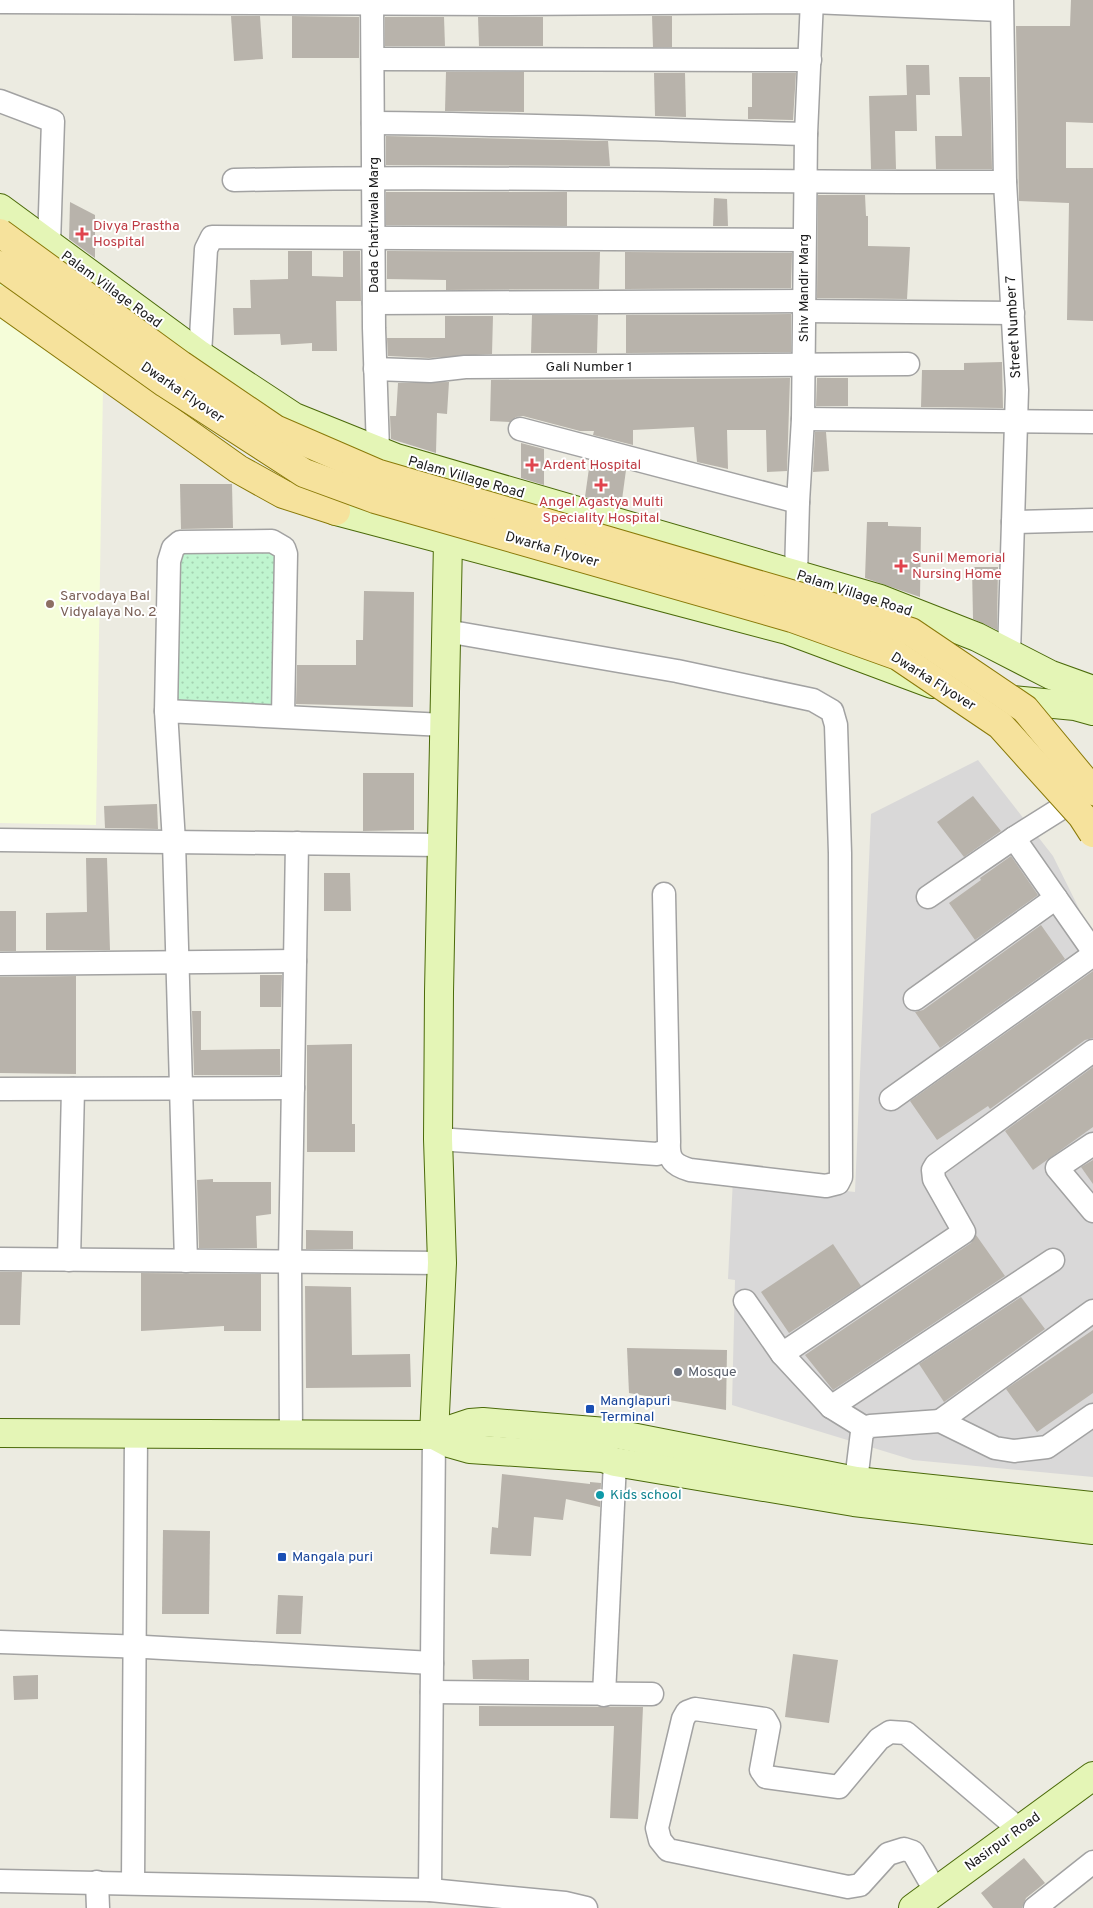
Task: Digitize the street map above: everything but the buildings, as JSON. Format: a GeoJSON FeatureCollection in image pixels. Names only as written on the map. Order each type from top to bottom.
{"type":"FeatureCollection","features":[{"type":"Feature","properties":{"kind":"main road","name":"Dwarka Flyover"},"geometry":{"type":"LineString","coordinates":[[0,233],[181,365],[275,429],[379,474],[801,596],[911,632],[1024,709],[1093,790]]}},
{"type":"Feature","properties":{"kind":"main road","name":"Dwarka Flyover"},"geometry":{"type":"LineString","coordinates":[[0,265],[165,383],[304,473],[375,499],[792,618],[898,656],[1000,725],[1082,816],[1093,833]]}},
{"type":"Feature","properties":{"kind":"main road"},"geometry":{"type":"LineString","coordinates":[[0,300],[161,412],[238,469],[283,494],[336,511]]}},
{"type":"Feature","properties":{"kind":"street","name":"Dada Chatriwala Marg"},"geometry":{"type":"LineString","coordinates":[[372,1],[374,303],[378,450]]}},
{"type":"Feature","properties":{"kind":"street"},"geometry":{"type":"LineString","coordinates":[[0,2],[812,1],[1001,5]]}},
{"type":"Feature","properties":{"kind":"street","name":"Shiv Mandir Marg"},"geometry":{"type":"LineString","coordinates":[[796,575],[803,419],[806,134],[812,1]]}},
{"type":"Feature","properties":{"kind":"street","name":"Street Number 7"},"geometry":{"type":"LineString","coordinates":[[1001,5],[1005,182],[1017,390],[1009,654]]}},
{"type":"Feature","properties":{"kind":"street"},"geometry":{"type":"LineString","coordinates":[[373,59],[810,60]]}},
{"type":"Feature","properties":{"kind":"street"},"geometry":{"type":"LineString","coordinates":[[0,101],[52,121],[48,244]]}},
{"type":"Feature","properties":{"kind":"street"},"geometry":{"type":"LineString","coordinates":[[373,123],[528,124],[642,130],[806,134]]}},
{"type":"Feature","properties":{"kind":"street"},"geometry":{"type":"LineString","coordinates":[[234,180],[373,177],[805,182],[1005,182]]}},
{"type":"Feature","properties":{"kind":"street","name":"Palam Village Road"},"geometry":{"type":"LineString","coordinates":[[0,208],[200,355],[294,417],[378,450],[458,476],[880,599],[977,637],[1051,675],[1087,703]]}},
{"type":"Feature","properties":{"kind":"street"},"geometry":{"type":"LineString","coordinates":[[200,355],[206,248],[212,237],[374,236],[566,240],[804,240]]}},
{"type":"Feature","properties":{"kind":"street"},"geometry":{"type":"LineString","coordinates":[[0,283],[243,462],[336,511],[787,630],[908,677],[973,697],[1087,703],[1093,728]]}},
{"type":"Feature","properties":{"kind":"street"},"geometry":{"type":"LineString","coordinates":[[374,303],[804,306],[1013,313]]}},
{"type":"Feature","properties":{"kind":"street","name":"Gali Number 1"},"geometry":{"type":"LineString","coordinates":[[375,370],[430,371],[466,367],[908,364]]}},
{"type":"Feature","properties":{"kind":"street"},"geometry":{"type":"LineString","coordinates":[[803,419],[1093,422]]}},
{"type":"Feature","properties":{"kind":"street"},"geometry":{"type":"LineString","coordinates":[[520,429],[798,502]]}},
{"type":"Feature","properties":{"kind":"street"},"geometry":{"type":"LineString","coordinates":[[430,1890],[434,1434],[442,1263],[438,1139],[444,725],[448,541],[458,476]]}},
{"type":"Feature","properties":{"kind":"street"},"geometry":{"type":"LineString","coordinates":[[1013,522],[1093,520]]}},
{"type":"Feature","properties":{"kind":"street"},"geometry":{"type":"LineString","coordinates":[[186,1261],[174,842],[166,711],[169,561],[173,548],[180,542],[272,541],[279,544],[286,554],[283,716]]}},
{"type":"Feature","properties":{"kind":"street"},"geometry":{"type":"LineString","coordinates":[[446,631],[677,672],[814,700],[826,706],[835,716],[840,853],[840,1181],[835,1185],[826,1186],[690,1170],[676,1164],[668,1150],[664,894]]}},
{"type":"Feature","properties":{"kind":"street"},"geometry":{"type":"LineString","coordinates":[[166,711],[444,725]]}},
{"type":"Feature","properties":{"kind":"street"},"geometry":{"type":"LineString","coordinates":[[928,896],[1014,838],[1093,790]]}},
{"type":"Feature","properties":{"kind":"street"},"geometry":{"type":"LineString","coordinates":[[1014,838],[1093,951]]}},
{"type":"Feature","properties":{"kind":"street"},"geometry":{"type":"LineString","coordinates":[[0,840],[442,845]]}},
{"type":"Feature","properties":{"kind":"street"},"geometry":{"type":"LineString","coordinates":[[291,1435],[290,1262],[297,843]]}},
{"type":"Feature","properties":{"kind":"street"},"geometry":{"type":"LineString","coordinates":[[915,999],[1056,898]]}},
{"type":"Feature","properties":{"kind":"street"},"geometry":{"type":"LineString","coordinates":[[890,1099],[1093,955]]}},
{"type":"Feature","properties":{"kind":"street"},"geometry":{"type":"LineString","coordinates":[[0,964],[295,961]]}},
{"type":"Feature","properties":{"kind":"street"},"geometry":{"type":"LineString","coordinates":[[782,1354],[964,1232],[934,1179],[933,1170],[936,1165],[1093,1051]]}},
{"type":"Feature","properties":{"kind":"street"},"geometry":{"type":"LineString","coordinates":[[0,1089],[293,1088]]}},
{"type":"Feature","properties":{"kind":"street"},"geometry":{"type":"LineString","coordinates":[[69,1260],[73,1089]]}},
{"type":"Feature","properties":{"kind":"street"},"geometry":{"type":"LineString","coordinates":[[438,1139],[657,1154],[668,1150]]}},
{"type":"Feature","properties":{"kind":"street"},"geometry":{"type":"LineString","coordinates":[[1093,1144],[1058,1168],[1093,1211]]}},
{"type":"Feature","properties":{"kind":"street"},"geometry":{"type":"LineString","coordinates":[[0,1259],[442,1263]]}},
{"type":"Feature","properties":{"kind":"street"},"geometry":{"type":"LineString","coordinates":[[831,1407],[1054,1260]]}},
{"type":"Feature","properties":{"kind":"street"},"geometry":{"type":"LineString","coordinates":[[745,1301],[782,1354],[831,1407],[865,1428]]}},
{"type":"Feature","properties":{"kind":"street"},"geometry":{"type":"LineString","coordinates":[[940,1421],[1093,1311]]}},
{"type":"Feature","properties":{"kind":"street"},"geometry":{"type":"LineString","coordinates":[[855,1492],[860,1441],[865,1428],[870,1426],[926,1420],[940,1421],[995,1448],[1014,1451],[1047,1447],[1093,1415]]}},
{"type":"Feature","properties":{"kind":"street"},"geometry":{"type":"LineString","coordinates":[[0,1433],[434,1434],[470,1423],[483,1422],[606,1432],[855,1492]]}},
{"type":"Feature","properties":{"kind":"street"},"geometry":{"type":"LineString","coordinates":[[133,1883],[136,1434]]}},
{"type":"Feature","properties":{"kind":"street"},"geometry":{"type":"LineString","coordinates":[[434,1434],[449,1444],[470,1449],[603,1458],[615,1462],[855,1492],[1086,1517]]}},
{"type":"Feature","properties":{"kind":"street"},"geometry":{"type":"LineString","coordinates":[[604,1695],[615,1462]]}},
{"type":"Feature","properties":{"kind":"street"},"geometry":{"type":"LineString","coordinates":[[0,1642],[432,1663]]}},
{"type":"Feature","properties":{"kind":"street"},"geometry":{"type":"LineString","coordinates":[[432,1692],[652,1694]]}},
{"type":"Feature","properties":{"kind":"street"},"geometry":{"type":"LineString","coordinates":[[936,1892],[913,1852],[904,1849],[888,1854],[860,1885],[848,1887],[668,1850],[660,1840],[657,1828],[683,1719],[687,1712],[695,1709],[765,1719],[769,1726],[761,1770],[766,1777],[839,1786],[879,1739],[890,1732],[906,1733],[1020,1830]]}},
{"type":"Feature","properties":{"kind":"street","name":"Nasirpur Road"},"geometry":{"type":"LineString","coordinates":[[913,1908],[1093,1776]]}},
{"type":"Feature","properties":{"kind":"street"},"geometry":{"type":"LineString","coordinates":[[1035,1908],[1093,1862]]}},
{"type":"Feature","properties":{"kind":"street"},"geometry":{"type":"LineString","coordinates":[[0,1881],[430,1890],[565,1904],[586,1908]]}},
{"type":"Feature","properties":{"kind":"street"},"geometry":{"type":"LineString","coordinates":[[97,1882],[98,1908]]}},
{"type":"Feature","properties":{"kind":"shaded area","name":"Sarvodaya Bal Vidyalaya No. 2"},"geometry":{"type":"Polygon","coordinates":[[[0,312],[103,386],[96,825],[0,823],[0,312]]]}},
{"type":"Feature","properties":{"kind":"shaded area"},"geometry":{"type":"Polygon","coordinates":[[[280,551],[278,711],[174,705],[176,554],[280,551]]]}},
{"type":"Feature","properties":{"kind":"shaded area"},"geometry":{"type":"Polygon","coordinates":[[[978,760],[1053,856],[1093,937],[1093,1477],[913,1460],[732,1405],[735,1280],[728,1279],[733,1179],[855,1192],[871,814],[978,760]]]}},
{"type":"Feature","properties":{"kind":"place","name":"Divya Prastha Hospital"},"geometry":{"type":"Point","coordinates":[82,234]}},
{"type":"Feature","properties":{"kind":"place","name":"Ardent Hospital"},"geometry":{"type":"Point","coordinates":[532,465]}},
{"type":"Feature","properties":{"kind":"place","name":"Angel Agastya Multi Speciality Hospital"},"geometry":{"type":"Point","coordinates":[601,485]}},
{"type":"Feature","properties":{"kind":"place","name":"Sunil Memorial Nursing Home"},"geometry":{"type":"Point","coordinates":[901,566]}},
{"type":"Feature","properties":{"kind":"place","name":"Sarvodaya Bal Vidyalaya No. 2"},"geometry":{"type":"Point","coordinates":[50,604]}},
{"type":"Feature","properties":{"kind":"place","name":"Mosque"},"geometry":{"type":"Point","coordinates":[678,1372]}},
{"type":"Feature","properties":{"kind":"place","name":"Manglapuri Terminal"},"geometry":{"type":"Point","coordinates":[590,1409]}},
{"type":"Feature","properties":{"kind":"place","name":"Kids school"},"geometry":{"type":"Point","coordinates":[600,1495]}},
{"type":"Feature","properties":{"kind":"place","name":"Mangala puri"},"geometry":{"type":"Point","coordinates":[282,1557]}}]}
